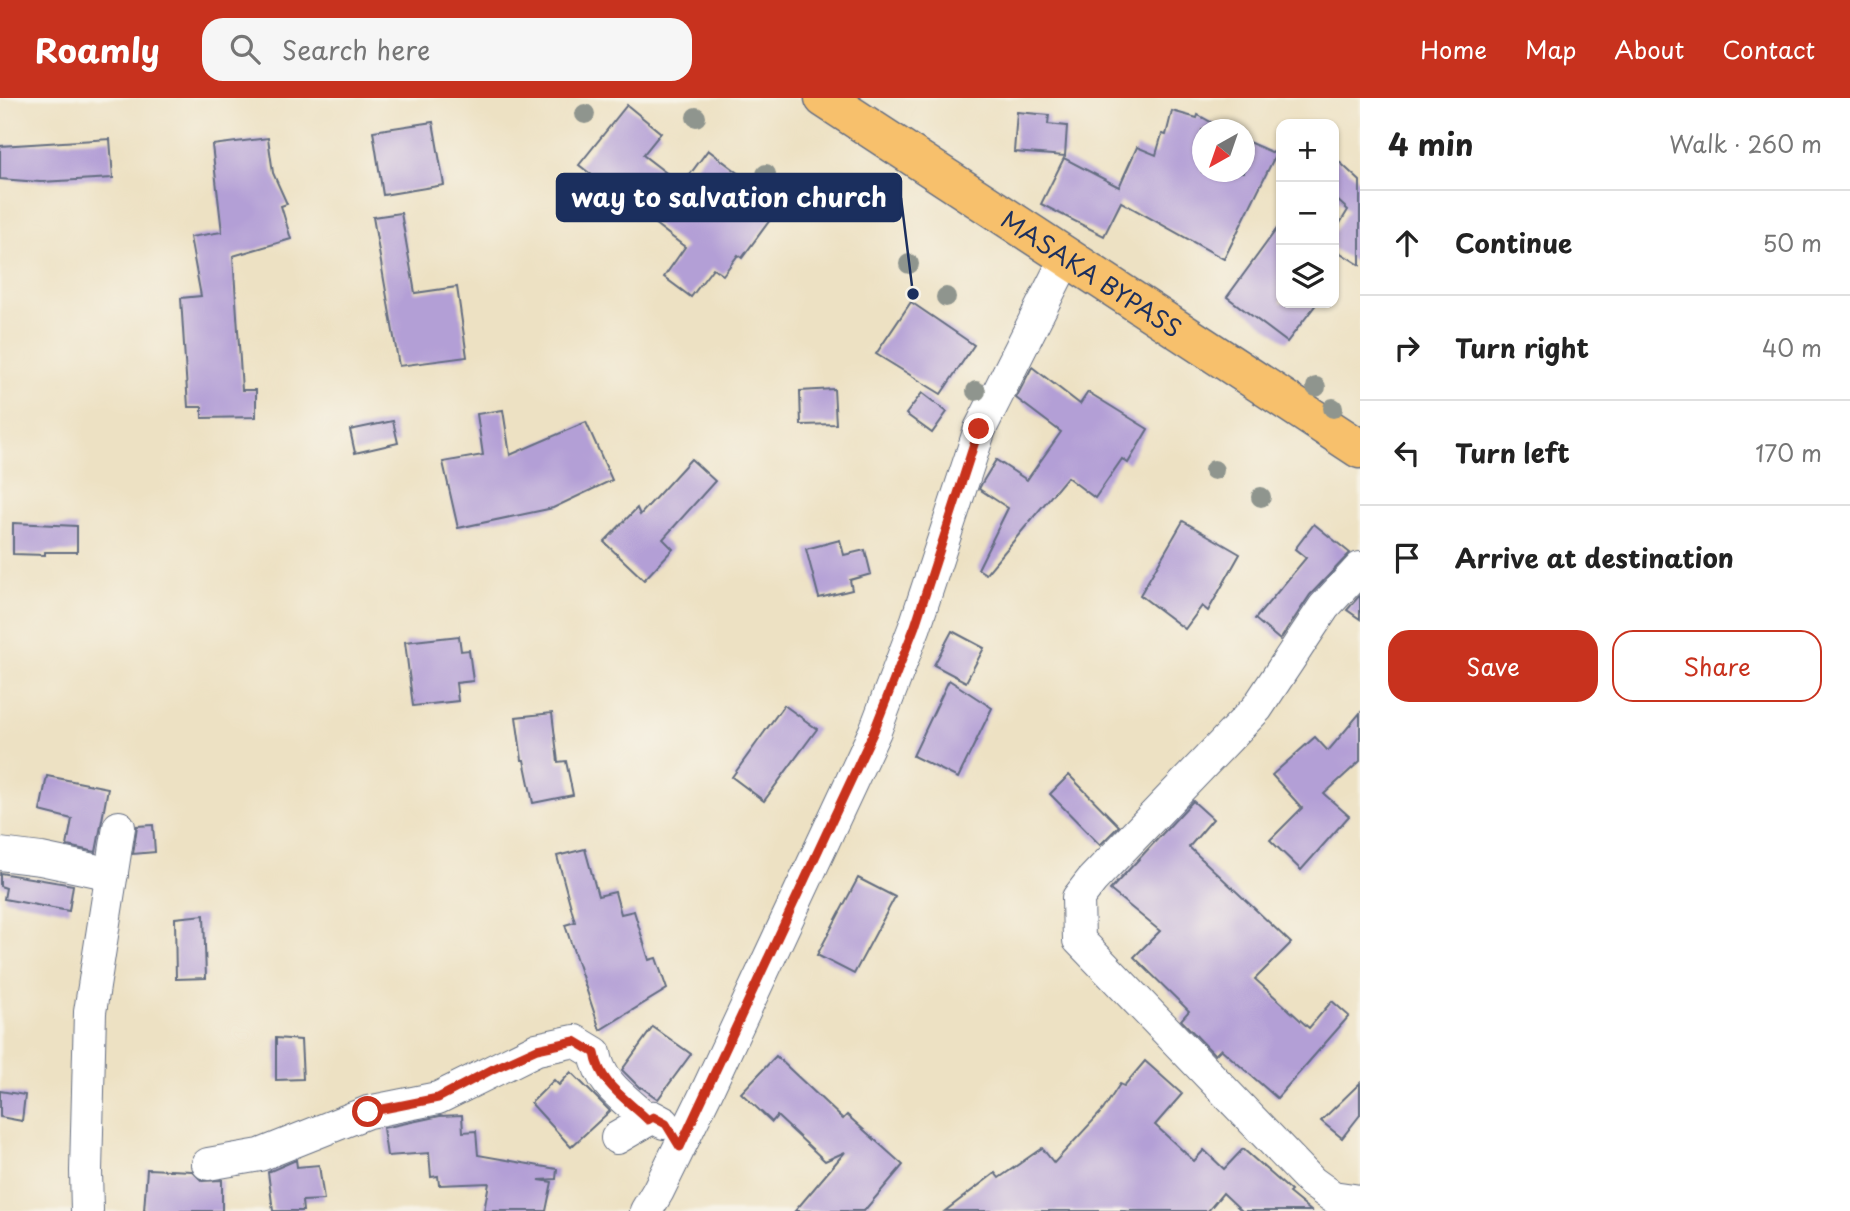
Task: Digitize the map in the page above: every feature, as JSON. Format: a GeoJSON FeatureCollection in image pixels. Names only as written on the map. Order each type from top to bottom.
{"type":"FeatureCollection","features":[{"type":"Feature","properties":{"kind":"highway","name":"MASAKA BYPASS"},"geometry":{"type":"LineString","coordinates":[[824,98],[1360,449]]}},
{"type":"Feature","properties":{"kind":"street"},"geometry":{"type":"LineString","coordinates":[[646,1211],[680,1147],[874,731],[915,626],[979,429],[1066,258]]}},
{"type":"Feature","properties":{"kind":"street"},"geometry":{"type":"LineString","coordinates":[[1360,568],[1324,607],[1257,708],[1092,880],[1079,898],[1079,940],[1312,1182],[1333,1197],[1360,1201]]}},
{"type":"Feature","properties":{"kind":"street"},"geometry":{"type":"LineString","coordinates":[[87,1211],[90,1012],[119,827]]}},
{"type":"Feature","properties":{"kind":"street"},"geometry":{"type":"LineString","coordinates":[[0,853],[112,874]]}},
{"type":"Feature","properties":{"kind":"street"},"geometry":{"type":"LineString","coordinates":[[208,1164],[260,1155],[368,1112],[438,1098],[537,1049],[575,1041],[595,1053],[597,1067],[605,1079],[648,1120]]}},
{"type":"Feature","properties":{"kind":"street"},"geometry":{"type":"LineString","coordinates":[[617,1138],[653,1117],[666,1124],[680,1147]]}},
{"type":"Feature","properties":{"kind":"building"},"geometry":{"type":"Polygon","coordinates":[[[627,105],[661,133],[643,155],[682,185],[708,150],[781,205],[742,258],[738,255],[723,275],[713,268],[691,297],[664,277],[685,247],[579,165],[627,105]]]}},
{"type":"Feature","properties":{"kind":"building"},"geometry":{"type":"Polygon","coordinates":[[[1172,111],[1197,118],[1198,115],[1205,119],[1192,119],[1192,182],[1255,182],[1255,145],[1276,154],[1224,259],[1121,202],[1104,236],[1041,204],[1064,158],[1119,187],[1137,147],[1156,155],[1162,134],[1166,135],[1172,111]]]}},
{"type":"Feature","properties":{"kind":"building"},"geometry":{"type":"Polygon","coordinates":[[[1017,112],[1049,115],[1048,124],[1067,126],[1065,156],[1014,152],[1017,112]]]}},
{"type":"Feature","properties":{"kind":"building"},"geometry":{"type":"Polygon","coordinates":[[[433,122],[444,185],[383,195],[373,131],[433,122]]]}},
{"type":"Feature","properties":{"kind":"building"},"geometry":{"type":"Polygon","coordinates":[[[268,138],[273,173],[287,204],[281,206],[291,239],[233,256],[242,390],[256,390],[256,417],[202,418],[202,407],[188,407],[181,298],[201,296],[190,237],[222,232],[212,145],[268,138]]]}},
{"type":"Feature","properties":{"kind":"building"},"geometry":{"type":"Polygon","coordinates":[[[110,139],[113,178],[40,182],[0,179],[0,146],[110,139]]]}},
{"type":"Feature","properties":{"kind":"building"},"geometry":{"type":"Polygon","coordinates":[[[1339,162],[1360,181],[1360,265],[1339,252],[1339,225],[1348,210],[1339,202],[1339,162]]]}},
{"type":"Feature","properties":{"kind":"building"},"geometry":{"type":"Polygon","coordinates":[[[401,213],[415,293],[457,287],[467,357],[399,366],[373,217],[401,213]]]}},
{"type":"Feature","properties":{"kind":"building"},"geometry":{"type":"Polygon","coordinates":[[[1276,230],[1276,308],[1313,308],[1287,342],[1227,297],[1276,230]]]}},
{"type":"Feature","properties":{"kind":"building"},"geometry":{"type":"Polygon","coordinates":[[[911,302],[974,345],[941,394],[876,354],[911,302]]]}},
{"type":"Feature","properties":{"kind":"building"},"geometry":{"type":"Polygon","coordinates":[[[1032,367],[1080,404],[1088,392],[1148,429],[1128,463],[1122,459],[1095,498],[1067,477],[986,574],[978,569],[1008,508],[979,489],[982,483],[996,460],[1027,480],[1061,432],[1016,398],[1032,367]]]}},
{"type":"Feature","properties":{"kind":"building"},"geometry":{"type":"Polygon","coordinates":[[[834,389],[836,424],[801,425],[800,391],[834,389]]]}},
{"type":"Feature","properties":{"kind":"building"},"geometry":{"type":"Polygon","coordinates":[[[922,393],[947,412],[932,433],[906,414],[922,393]]]}},
{"type":"Feature","properties":{"kind":"building"},"geometry":{"type":"Polygon","coordinates":[[[503,410],[510,455],[586,422],[612,480],[553,508],[458,528],[443,462],[483,455],[477,414],[503,410]]]}},
{"type":"Feature","properties":{"kind":"building"},"geometry":{"type":"Polygon","coordinates":[[[393,421],[398,443],[355,453],[350,430],[393,421]]]}},
{"type":"Feature","properties":{"kind":"building"},"geometry":{"type":"Polygon","coordinates":[[[691,459],[715,481],[663,539],[673,549],[644,580],[604,542],[637,508],[640,515],[691,459]]]}},
{"type":"Feature","properties":{"kind":"building"},"geometry":{"type":"Polygon","coordinates":[[[1183,521],[1240,554],[1208,611],[1202,606],[1185,629],[1140,595],[1183,521]]]}},
{"type":"Feature","properties":{"kind":"building"},"geometry":{"type":"Polygon","coordinates":[[[13,523],[77,526],[77,552],[13,554],[13,523]]]}},
{"type":"Feature","properties":{"kind":"building"},"geometry":{"type":"Polygon","coordinates":[[[1314,524],[1350,553],[1310,595],[1280,640],[1255,619],[1306,558],[1295,549],[1314,524]]]}},
{"type":"Feature","properties":{"kind":"building"},"geometry":{"type":"Polygon","coordinates":[[[840,540],[844,555],[865,550],[871,574],[850,580],[852,590],[819,598],[806,549],[840,540]]]}},
{"type":"Feature","properties":{"kind":"building"},"geometry":{"type":"Polygon","coordinates":[[[1360,595],[1360,619],[1347,610],[1360,595]]]}},
{"type":"Feature","properties":{"kind":"building"},"geometry":{"type":"Polygon","coordinates":[[[952,631],[984,648],[966,682],[934,665],[952,631]]]}},
{"type":"Feature","properties":{"kind":"building"},"geometry":{"type":"Polygon","coordinates":[[[459,636],[461,651],[469,650],[473,681],[456,683],[458,701],[413,706],[405,642],[459,636]]]}},
{"type":"Feature","properties":{"kind":"building"},"geometry":{"type":"Polygon","coordinates":[[[949,680],[992,708],[958,778],[913,756],[949,680]]]}},
{"type":"Feature","properties":{"kind":"building"},"geometry":{"type":"Polygon","coordinates":[[[784,705],[817,729],[764,801],[732,777],[784,705]]]}},
{"type":"Feature","properties":{"kind":"building"},"geometry":{"type":"Polygon","coordinates":[[[552,713],[558,762],[566,761],[573,795],[533,803],[522,760],[516,717],[552,713]]]}},
{"type":"Feature","properties":{"kind":"building"},"geometry":{"type":"Polygon","coordinates":[[[1360,713],[1360,761],[1324,794],[1349,816],[1301,870],[1270,840],[1302,808],[1272,775],[1315,737],[1328,751],[1360,713]]]}},
{"type":"Feature","properties":{"kind":"building"},"geometry":{"type":"Polygon","coordinates":[[[1069,775],[1119,826],[1100,845],[1050,794],[1069,775]]]}},
{"type":"Feature","properties":{"kind":"building"},"geometry":{"type":"Polygon","coordinates":[[[47,776],[108,788],[96,852],[67,846],[72,819],[40,811],[47,776]]]}},
{"type":"Feature","properties":{"kind":"building"},"geometry":{"type":"Polygon","coordinates":[[[1193,801],[1213,819],[1189,847],[1291,943],[1255,979],[1309,1028],[1332,1001],[1349,1016],[1277,1098],[1221,1049],[1215,1055],[1181,1020],[1189,1011],[1134,957],[1160,931],[1110,890],[1193,801]]]}},
{"type":"Feature","properties":{"kind":"building"},"geometry":{"type":"Polygon","coordinates":[[[153,825],[155,852],[133,854],[137,826],[153,825]]]}},
{"type":"Feature","properties":{"kind":"building"},"geometry":{"type":"Polygon","coordinates":[[[585,849],[598,896],[615,892],[621,914],[634,911],[649,960],[656,958],[667,989],[600,1030],[565,925],[575,922],[557,856],[585,849]]]}},
{"type":"Feature","properties":{"kind":"building"},"geometry":{"type":"Polygon","coordinates":[[[0,873],[73,885],[69,911],[4,899],[6,888],[0,886],[0,873]]]}},
{"type":"Feature","properties":{"kind":"building"},"geometry":{"type":"Polygon","coordinates":[[[858,878],[895,897],[854,974],[817,955],[858,878]]]}},
{"type":"Feature","properties":{"kind":"building"},"geometry":{"type":"Polygon","coordinates":[[[204,915],[206,978],[176,979],[175,918],[204,915]]]}},
{"type":"Feature","properties":{"kind":"building"},"geometry":{"type":"Polygon","coordinates":[[[653,1027],[691,1054],[658,1099],[640,1088],[622,1070],[653,1027]]]}},
{"type":"Feature","properties":{"kind":"building"},"geometry":{"type":"Polygon","coordinates":[[[276,1038],[301,1040],[303,1079],[276,1080],[276,1038]]]}},
{"type":"Feature","properties":{"kind":"building"},"geometry":{"type":"Polygon","coordinates":[[[776,1056],[843,1119],[847,1115],[903,1165],[864,1211],[795,1211],[845,1152],[825,1161],[777,1116],[772,1122],[741,1093],[776,1056]]]}},
{"type":"Feature","properties":{"kind":"building"},"geometry":{"type":"Polygon","coordinates":[[[1145,1061],[1182,1094],[1155,1125],[1194,1161],[1204,1150],[1224,1169],[1243,1149],[1311,1211],[1242,1211],[1223,1193],[1208,1211],[945,1211],[995,1173],[999,1178],[1042,1148],[1054,1163],[1103,1110],[1120,1084],[1124,1086],[1145,1061]]]}},
{"type":"Feature","properties":{"kind":"building"},"geometry":{"type":"Polygon","coordinates":[[[571,1072],[610,1111],[571,1147],[531,1103],[554,1080],[559,1085],[571,1072]]]}},
{"type":"Feature","properties":{"kind":"building"},"geometry":{"type":"Polygon","coordinates":[[[1360,1083],[1360,1115],[1342,1138],[1321,1121],[1360,1083]]]}},
{"type":"Feature","properties":{"kind":"building"},"geometry":{"type":"Polygon","coordinates":[[[0,1091],[25,1095],[22,1121],[0,1117],[0,1091]]]}},
{"type":"Feature","properties":{"kind":"building"},"geometry":{"type":"Polygon","coordinates":[[[462,1115],[463,1132],[476,1131],[478,1155],[557,1169],[556,1179],[539,1180],[552,1182],[546,1211],[484,1211],[489,1183],[439,1185],[438,1176],[431,1177],[429,1153],[387,1156],[383,1128],[440,1116],[462,1115]]]}},
{"type":"Feature","properties":{"kind":"building"},"geometry":{"type":"Polygon","coordinates":[[[296,1160],[297,1167],[319,1165],[324,1200],[302,1201],[303,1211],[273,1211],[268,1172],[296,1160]]]}},
{"type":"Feature","properties":{"kind":"building"},"geometry":{"type":"Polygon","coordinates":[[[147,1169],[192,1171],[202,1181],[222,1180],[222,1211],[144,1211],[147,1169]]]}},
{"type":"Feature","properties":{"kind":"place","name":"way to salvation church"},"geometry":{"type":"Point","coordinates":[913,294]}},
{"type":"Feature","properties":{"kind":"route"},"geometry":{"type":"LineString","coordinates":[[368,1112],[438,1098],[537,1049],[575,1041],[595,1053],[597,1067],[615,1091],[648,1120],[653,1117],[666,1124],[680,1147],[874,731],[915,626],[979,429]]}}]}
